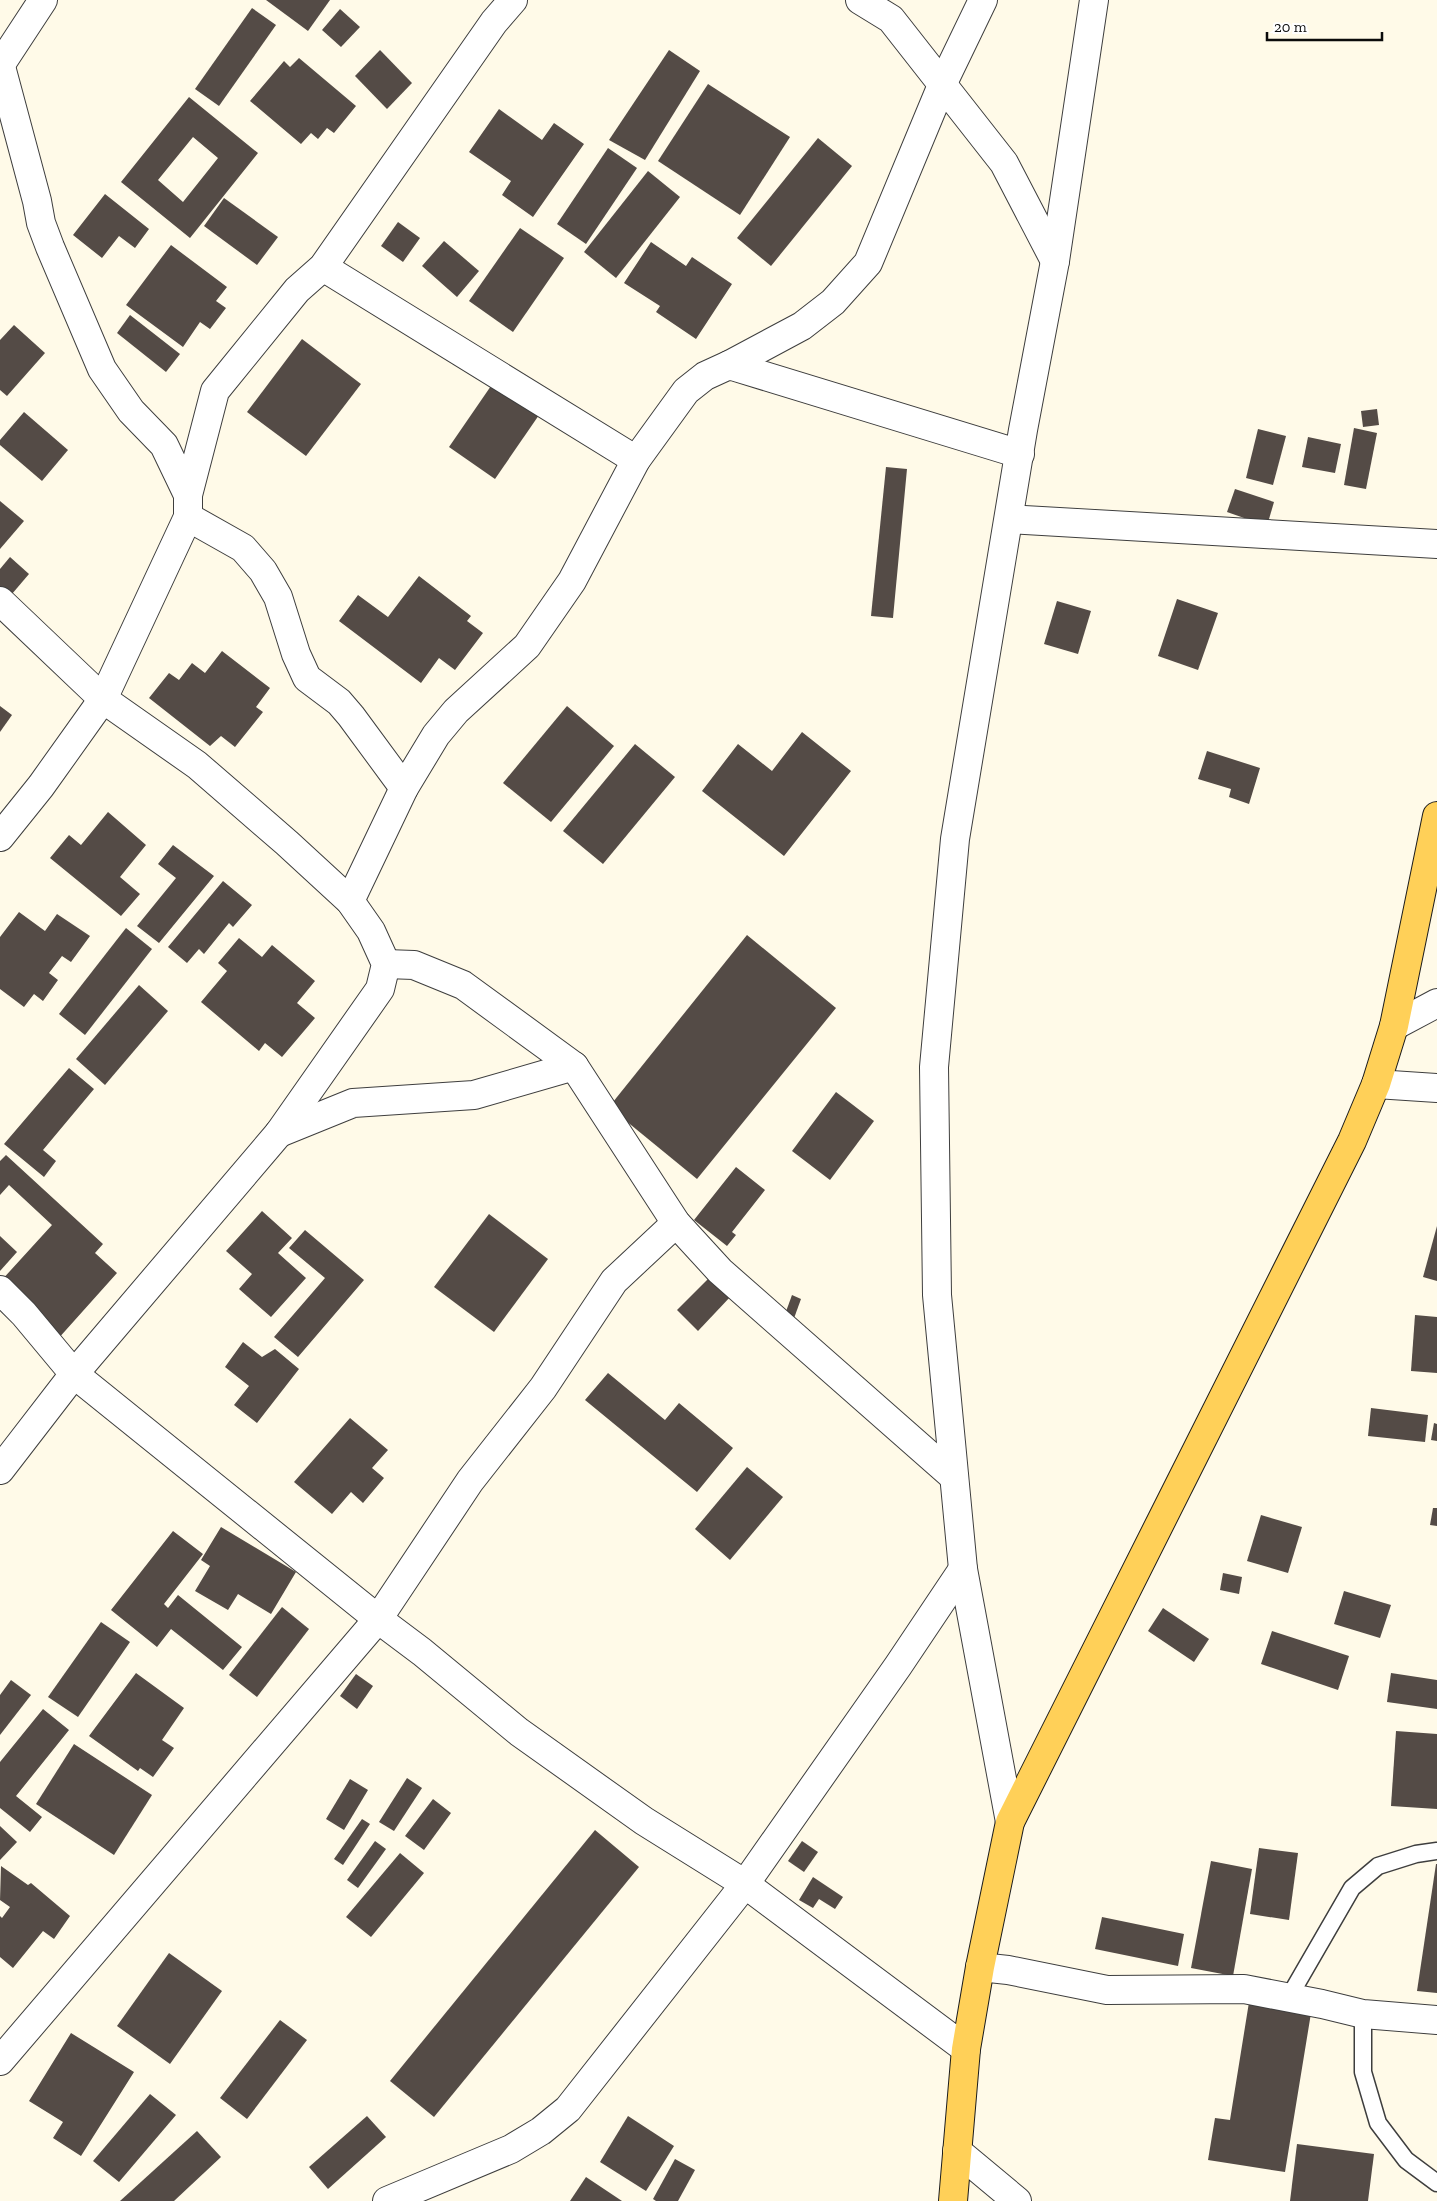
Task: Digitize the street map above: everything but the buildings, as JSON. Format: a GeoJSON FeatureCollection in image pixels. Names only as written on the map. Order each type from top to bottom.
{"type":"FeatureCollection","features":[{"type":"Feature","properties":{"kind":"main road"},"geometry":{"type":"LineString","coordinates":[[953,2201],[966,2049],[980,1968],[1010,1822],[1352,1141],[1376,1084],[1394,1026],[1437,816]]}},
{"type":"Feature","properties":{"kind":"street"},"geometry":{"type":"LineString","coordinates":[[43,0],[0,63],[41,223],[102,369],[131,411],[164,445],[188,506],[243,548],[263,571],[278,597],[296,654],[307,678],[345,709],[404,788]]}},
{"type":"Feature","properties":{"kind":"street"},"geometry":{"type":"LineString","coordinates":[[0,837],[41,786],[103,699],[188,506],[215,391],[298,290],[322,267],[494,22],[514,0]]}},
{"type":"Feature","properties":{"kind":"street"},"geometry":{"type":"LineString","coordinates":[[860,0],[891,20],[1004,163],[1055,261]]}},
{"type":"Feature","properties":{"kind":"street"},"geometry":{"type":"LineString","coordinates":[[350,901],[404,788],[436,734],[456,711],[527,646],[572,581],[636,460],[686,391],[705,376],[802,326],[832,302],[868,263],[942,85],[983,0]]}},
{"type":"Feature","properties":{"kind":"street"},"geometry":{"type":"LineString","coordinates":[[1010,1822],[963,1569],[937,1295],[934,1067],[954,839],[1055,261],[1094,0]]}},
{"type":"Feature","properties":{"kind":"street"},"geometry":{"type":"LineString","coordinates":[[322,267],[636,460]]}},
{"type":"Feature","properties":{"kind":"street"},"geometry":{"type":"LineString","coordinates":[[729,365],[1020,454]]}},
{"type":"Feature","properties":{"kind":"street"},"geometry":{"type":"LineString","coordinates":[[1009,519],[1437,544]]}},
{"type":"Feature","properties":{"kind":"street"},"geometry":{"type":"LineString","coordinates":[[0,600],[103,699],[197,765],[350,901],[371,931],[386,964],[380,988],[279,1133],[74,1374],[0,1470]]}},
{"type":"Feature","properties":{"kind":"street"},"geometry":{"type":"LineString","coordinates":[[386,964],[414,964],[463,985],[574,1066],[676,1223],[720,1271],[954,1477]]}},
{"type":"Feature","properties":{"kind":"street"},"geometry":{"type":"LineString","coordinates":[[1394,1026],[1437,1003]]}},
{"type":"Feature","properties":{"kind":"street"},"geometry":{"type":"LineString","coordinates":[[279,1133],[353,1104],[474,1095],[574,1066]]}},
{"type":"Feature","properties":{"kind":"street"},"geometry":{"type":"LineString","coordinates":[[1376,1084],[1437,1088]]}},
{"type":"Feature","properties":{"kind":"street"},"geometry":{"type":"LineString","coordinates":[[0,2062],[378,1618],[470,1481],[543,1388],[614,1281],[676,1223]]}},
{"type":"Feature","properties":{"kind":"street"},"geometry":{"type":"LineString","coordinates":[[0,1290],[24,1314],[74,1374],[422,1652],[518,1732],[644,1821],[745,1884],[966,2049]]}},
{"type":"Feature","properties":{"kind":"street"},"geometry":{"type":"LineString","coordinates":[[387,2201],[511,2149],[542,2131],[568,2109],[745,1884],[898,1666],[963,1569]]}},
{"type":"Feature","properties":{"kind":"street"},"geometry":{"type":"LineString","coordinates":[[980,1968],[1008,1970],[1107,1990],[1244,1989],[1363,2014],[1437,2020]]}},
{"type":"Feature","properties":{"kind":"street"},"geometry":{"type":"LineString","coordinates":[[957,2151],[1017,2201]]}},
{"type":"Feature","properties":{"kind":"lane"},"geometry":{"type":"LineString","coordinates":[[1289,1998],[1352,1888],[1378,1866],[1416,1854],[1437,1851]]}},
{"type":"Feature","properties":{"kind":"lane"},"geometry":{"type":"LineString","coordinates":[[1363,2014],[1363,2072],[1378,2123],[1406,2160],[1437,2183]]}}]}
